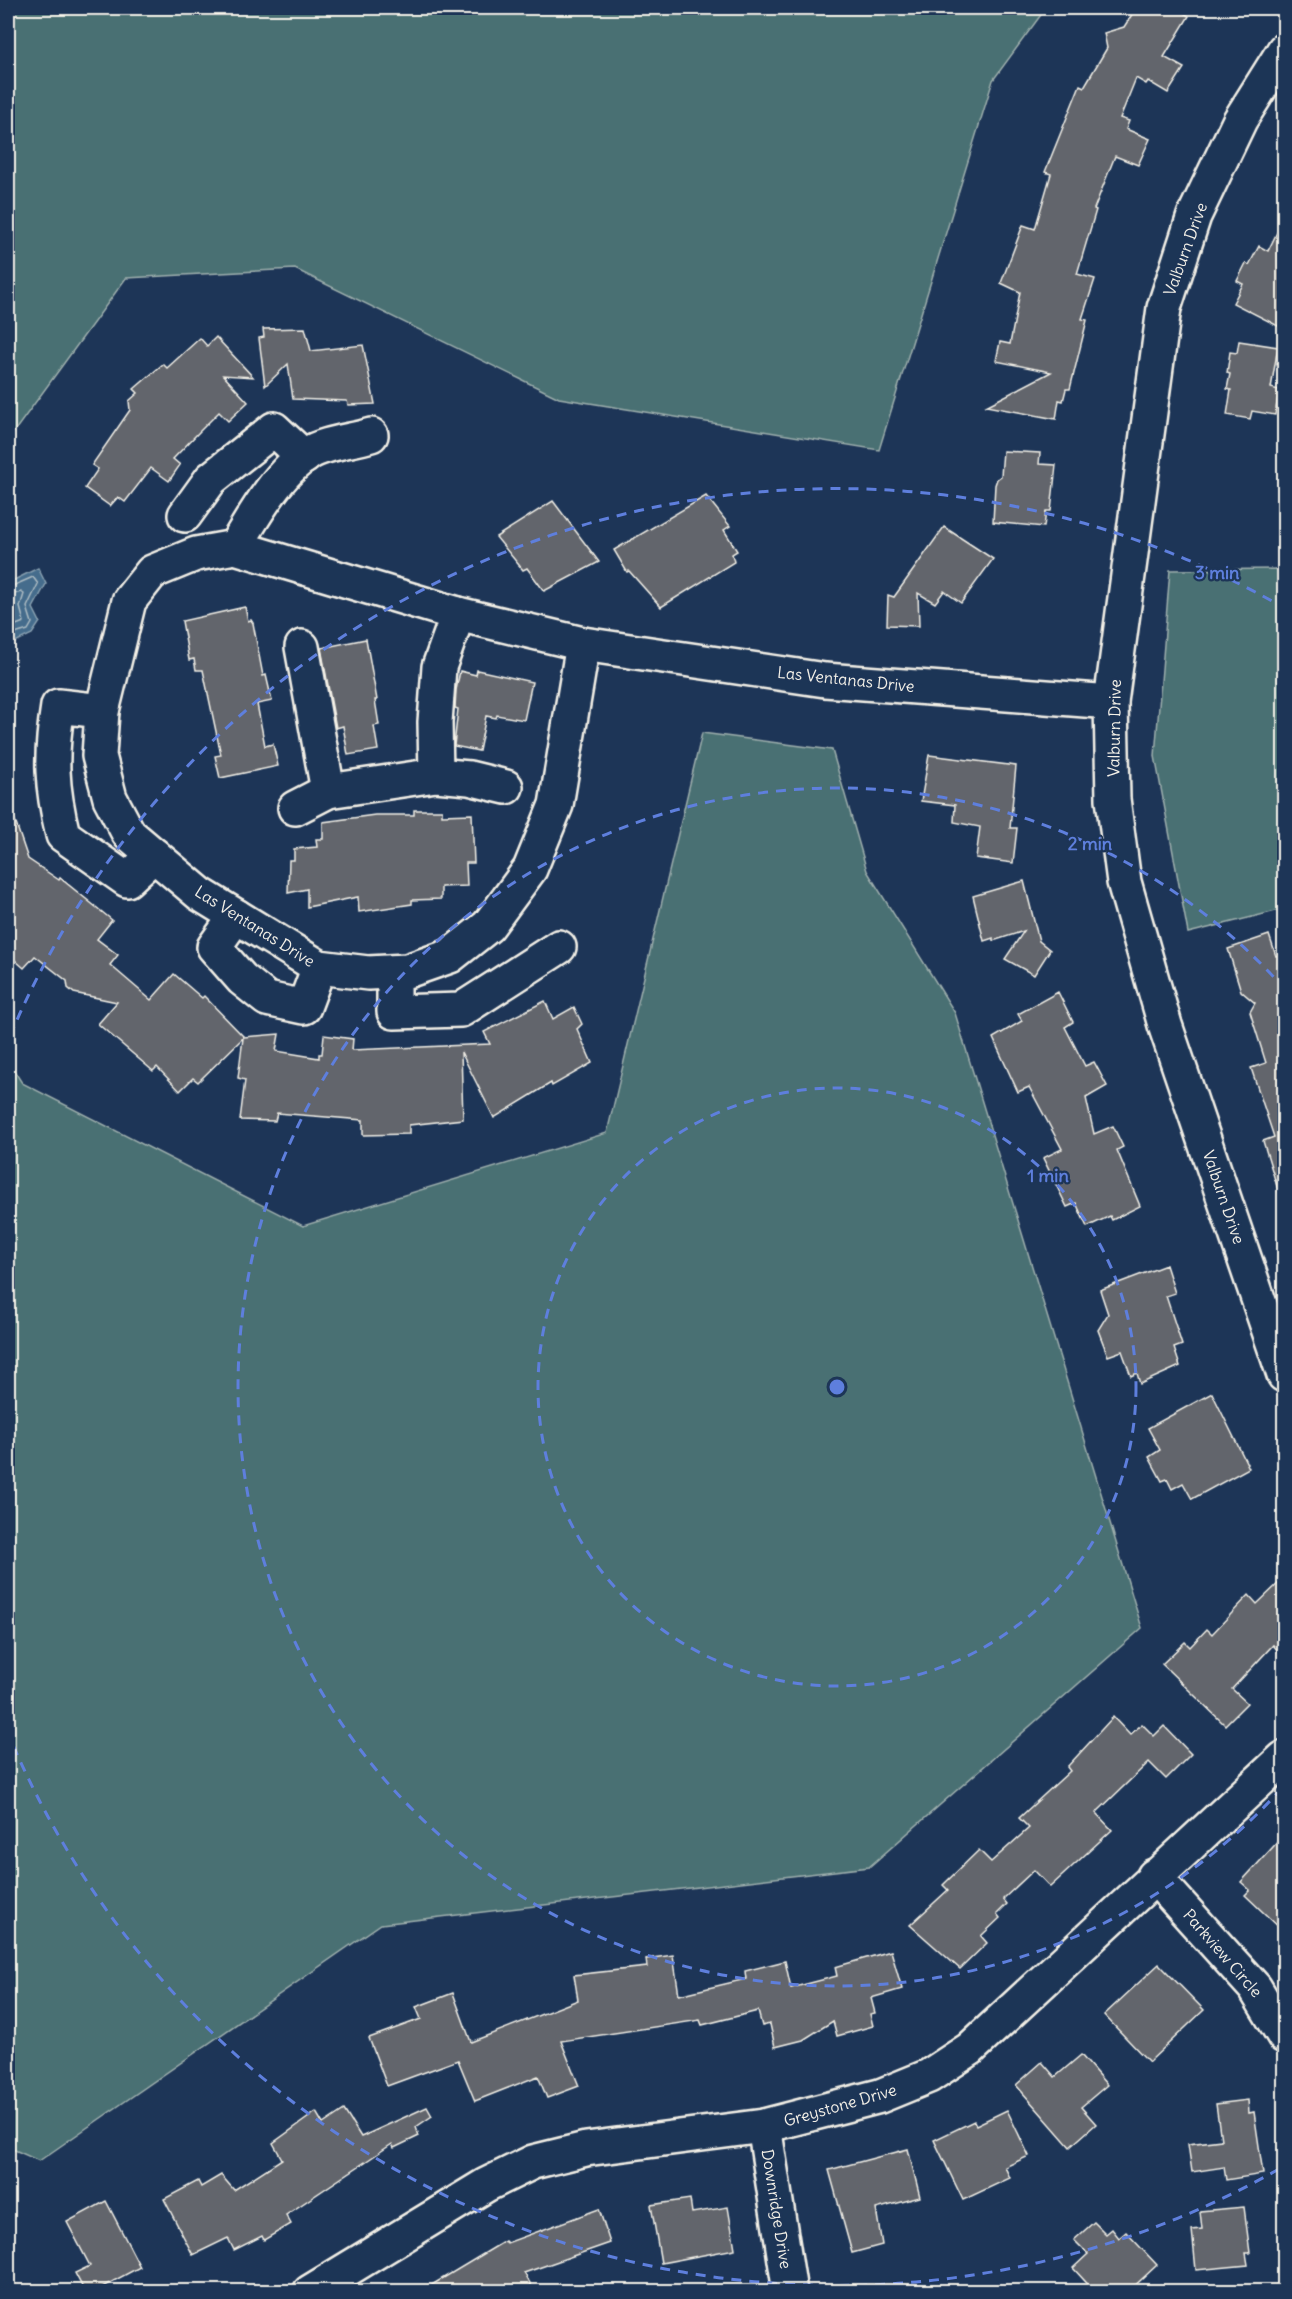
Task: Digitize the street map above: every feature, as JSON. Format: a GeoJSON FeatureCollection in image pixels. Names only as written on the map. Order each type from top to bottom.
{"type":"FeatureCollection","features":[{"type":"Feature","properties":{"kind":"street","name":"Valburn Drive"},"geometry":{"type":"LineString","coordinates":[[1284,50],[1240,120],[1194,216],[1164,308],[1111,702],[1113,799],[1124,882],[1165,1025],[1284,1375]]}},
{"type":"Feature","properties":{"kind":"street"},"geometry":{"type":"LineString","coordinates":[[185,515],[211,479],[274,429],[304,457]]}},
{"type":"Feature","properties":{"kind":"street"},"geometry":{"type":"LineString","coordinates":[[235,547],[251,520],[290,468],[310,452],[371,435]]}},
{"type":"Feature","properties":{"kind":"street","name":"Las Ventanas Drive"},"geometry":{"type":"LineString","coordinates":[[583,644],[556,805],[530,869],[488,926],[450,956],[407,971],[368,973],[319,967],[200,894],[129,834],[110,798],[99,756],[102,711],[129,601],[152,572],[196,554],[235,547],[458,614],[583,644],[825,680],[1111,702]]}},
{"type":"Feature","properties":{"kind":"street"},"geometry":{"type":"LineString","coordinates":[[436,775],[435,722],[439,667],[458,614]]}},
{"type":"Feature","properties":{"kind":"street"},"geometry":{"type":"LineString","coordinates":[[302,647],[328,790]]}},
{"type":"Feature","properties":{"kind":"street"},"geometry":{"type":"LineString","coordinates":[[102,711],[58,705],[51,749],[54,798],[63,835],[127,880],[154,855]]}},
{"type":"Feature","properties":{"kind":"street"},"geometry":{"type":"LineString","coordinates":[[295,808],[328,790],[436,775],[469,778],[506,787]]}},
{"type":"Feature","properties":{"kind":"street"},"geometry":{"type":"LineString","coordinates":[[236,916],[214,947],[242,979],[267,999],[304,1007],[319,967]]}},
{"type":"Feature","properties":{"kind":"street"},"geometry":{"type":"LineString","coordinates":[[394,972],[394,1012],[461,1010],[559,947]]}},
{"type":"Feature","properties":{"kind":"street","name":"Greystone Drive"},"geometry":{"type":"LineString","coordinates":[[310,2292],[486,2185],[532,2162],[586,2149],[764,2126],[880,2096],[937,2071],[970,2049],[1154,1876],[1284,1758]]}},
{"type":"Feature","properties":{"kind":"street","name":"Parkview Circle"},"geometry":{"type":"LineString","coordinates":[[1154,1876],[1255,1988],[1284,2036]]}},
{"type":"Feature","properties":{"kind":"street","name":"Downridge Drive"},"geometry":{"type":"LineString","coordinates":[[764,2126],[790,2292]]}},
{"type":"Feature","properties":{"kind":"green space"},"geometry":{"type":"Polygon","coordinates":[[[8,8],[1046,8],[993,80],[879,450],[559,398],[295,269],[126,278],[8,440],[8,8]]]}},
{"type":"Feature","properties":{"kind":"green space"},"geometry":{"type":"Polygon","coordinates":[[[1284,569],[1284,909],[1188,933],[1155,756],[1170,570],[1284,569]]]}},
{"type":"Feature","properties":{"kind":"green space"},"geometry":{"type":"Polygon","coordinates":[[[702,733],[832,750],[867,871],[955,1013],[1142,1628],[869,1867],[381,1924],[39,2161],[8,2147],[8,1061],[22,1083],[303,1226],[607,1133],[702,733]]]}},
{"type":"Feature","properties":{"kind":"water"},"geometry":{"type":"Polygon","coordinates":[[[38,568],[46,584],[33,608],[40,622],[32,634],[11,644],[8,636],[8,583],[38,568]]]}},
{"type":"Feature","properties":{"kind":"building"},"geometry":{"type":"Polygon","coordinates":[[[1136,8],[1175,8],[1189,16],[1164,57],[1184,68],[1168,93],[1148,81],[1146,84],[1136,78],[1120,118],[1129,121],[1126,129],[1150,139],[1138,165],[1115,156],[1094,209],[1096,210],[1077,274],[1095,279],[1082,319],[1087,320],[1070,389],[1066,389],[1063,401],[1059,400],[1056,419],[986,406],[1051,372],[996,361],[1000,342],[1010,344],[1020,292],[1001,283],[1023,225],[1035,229],[1051,174],[1045,172],[1080,85],[1084,87],[1107,48],[1104,33],[1124,27],[1136,8]]]}},
{"type":"Feature","properties":{"kind":"building"},"geometry":{"type":"Polygon","coordinates":[[[1284,218],[1284,329],[1233,303],[1243,284],[1237,281],[1246,263],[1249,265],[1259,246],[1268,251],[1284,218]]]}},
{"type":"Feature","properties":{"kind":"building"},"geometry":{"type":"Polygon","coordinates":[[[305,328],[311,351],[363,345],[375,404],[348,405],[347,401],[293,399],[288,364],[265,386],[259,338],[264,337],[263,329],[305,328]]]}},
{"type":"Feature","properties":{"kind":"building"},"geometry":{"type":"Polygon","coordinates":[[[216,337],[253,377],[223,375],[248,402],[228,421],[219,412],[200,431],[173,459],[180,465],[169,481],[151,468],[125,502],[118,497],[110,506],[85,488],[98,469],[92,465],[130,410],[129,401],[138,393],[134,389],[163,364],[167,368],[200,338],[207,346],[216,337]]]}},
{"type":"Feature","properties":{"kind":"building"},"geometry":{"type":"Polygon","coordinates":[[[1239,341],[1278,347],[1271,388],[1279,390],[1275,415],[1252,411],[1250,419],[1227,415],[1231,390],[1227,389],[1230,352],[1237,353],[1239,341]]]}},
{"type":"Feature","properties":{"kind":"building"},"geometry":{"type":"Polygon","coordinates":[[[1003,451],[1040,453],[1039,464],[1056,465],[1051,511],[1046,511],[1044,527],[993,522],[995,485],[1001,476],[1003,451]]]}},
{"type":"Feature","properties":{"kind":"building"},"geometry":{"type":"Polygon","coordinates":[[[706,496],[730,526],[724,530],[737,551],[732,554],[734,562],[661,607],[629,571],[627,572],[614,550],[706,496]]]}},
{"type":"Feature","properties":{"kind":"building"},"geometry":{"type":"Polygon","coordinates":[[[553,501],[599,562],[544,591],[527,568],[523,570],[496,537],[553,501]]]}},
{"type":"Feature","properties":{"kind":"building"},"geometry":{"type":"Polygon","coordinates":[[[944,527],[993,559],[961,603],[944,591],[935,603],[918,593],[919,626],[887,625],[888,595],[894,597],[944,527]]]}},
{"type":"Feature","properties":{"kind":"building"},"geometry":{"type":"Polygon","coordinates":[[[245,607],[248,621],[251,620],[253,623],[263,676],[266,675],[272,701],[257,704],[265,746],[273,744],[278,766],[220,778],[215,756],[221,755],[203,670],[196,670],[194,659],[189,660],[182,621],[245,607]]]}},
{"type":"Feature","properties":{"kind":"building"},"geometry":{"type":"Polygon","coordinates":[[[366,639],[377,700],[375,700],[379,725],[374,726],[378,750],[348,755],[343,726],[336,728],[321,648],[366,639]]]}},
{"type":"Feature","properties":{"kind":"building"},"geometry":{"type":"Polygon","coordinates":[[[477,670],[532,682],[524,720],[497,715],[496,718],[486,716],[479,751],[454,746],[458,709],[455,708],[456,690],[460,671],[476,675],[477,670]]]}},
{"type":"Feature","properties":{"kind":"building"},"geometry":{"type":"Polygon","coordinates":[[[929,755],[1016,766],[1010,828],[1017,828],[1013,863],[976,858],[980,827],[954,822],[955,805],[921,801],[929,755]]]}},
{"type":"Feature","properties":{"kind":"building"},"geometry":{"type":"Polygon","coordinates":[[[11,809],[28,859],[59,880],[60,878],[112,920],[97,939],[118,955],[110,965],[151,1000],[174,974],[202,998],[204,996],[244,1037],[279,1034],[276,1051],[319,1058],[319,1054],[322,1054],[324,1035],[353,1039],[352,1050],[490,1044],[484,1032],[545,1001],[553,1019],[574,1007],[582,1024],[577,1029],[592,1063],[552,1086],[551,1083],[494,1118],[461,1052],[463,1119],[409,1125],[409,1134],[363,1135],[363,1120],[277,1113],[275,1121],[240,1120],[245,1080],[238,1078],[243,1038],[198,1082],[193,1078],[180,1091],[157,1067],[153,1071],[98,1024],[117,1002],[74,993],[68,988],[67,981],[35,956],[24,968],[8,954],[8,810],[11,809]]]}},
{"type":"Feature","properties":{"kind":"building"},"geometry":{"type":"Polygon","coordinates":[[[414,810],[442,810],[442,815],[472,814],[474,863],[466,863],[467,886],[441,887],[441,899],[412,900],[412,904],[359,912],[358,897],[307,907],[307,889],[288,893],[289,860],[294,860],[294,849],[317,847],[316,839],[323,839],[323,822],[375,815],[414,815],[414,810]]]}},
{"type":"Feature","properties":{"kind":"building"},"geometry":{"type":"Polygon","coordinates":[[[1024,881],[1039,941],[1050,950],[1034,975],[1005,959],[1024,931],[993,941],[993,938],[984,941],[973,896],[1024,881]]]}},
{"type":"Feature","properties":{"kind":"building"},"geometry":{"type":"Polygon","coordinates":[[[1269,935],[1276,956],[1284,953],[1284,1195],[1280,1196],[1263,1141],[1274,1137],[1251,1068],[1266,1063],[1250,1012],[1255,1003],[1241,991],[1228,949],[1269,935]]]}},
{"type":"Feature","properties":{"kind":"building"},"geometry":{"type":"Polygon","coordinates":[[[1058,992],[1073,1022],[1065,1027],[1085,1066],[1094,1062],[1107,1086],[1086,1098],[1094,1134],[1113,1126],[1123,1147],[1117,1150],[1140,1206],[1112,1220],[1110,1216],[1087,1227],[1076,1203],[1067,1207],[1043,1158],[1062,1149],[1029,1087],[1018,1092],[993,1038],[1022,1021],[1018,1014],[1058,992]]]}},
{"type":"Feature","properties":{"kind":"building"},"geometry":{"type":"Polygon","coordinates":[[[1166,1265],[1175,1293],[1166,1296],[1182,1345],[1174,1348],[1180,1366],[1140,1384],[1137,1373],[1131,1376],[1122,1351],[1108,1356],[1098,1330],[1108,1314],[1100,1290],[1166,1265]]]}},
{"type":"Feature","properties":{"kind":"building"},"geometry":{"type":"Polygon","coordinates":[[[1212,1393],[1249,1468],[1192,1499],[1183,1483],[1172,1489],[1167,1479],[1162,1481],[1149,1457],[1160,1450],[1148,1428],[1212,1393]]]}},
{"type":"Feature","properties":{"kind":"building"},"geometry":{"type":"Polygon","coordinates":[[[1284,1578],[1284,1658],[1273,1645],[1232,1689],[1247,1703],[1225,1725],[1162,1664],[1185,1642],[1190,1647],[1207,1629],[1212,1634],[1249,1595],[1257,1604],[1284,1578]]]}},
{"type":"Feature","properties":{"kind":"building"},"geometry":{"type":"Polygon","coordinates":[[[1113,1717],[1130,1735],[1142,1724],[1154,1736],[1164,1726],[1191,1754],[1166,1779],[1149,1762],[1096,1813],[1112,1830],[1050,1887],[1034,1870],[1003,1899],[1007,1904],[997,1914],[1000,1918],[981,1936],[987,1943],[960,1969],[910,1925],[948,1890],[943,1885],[979,1850],[991,1862],[1029,1828],[1019,1818],[1070,1771],[1067,1767],[1113,1717]]]}},
{"type":"Feature","properties":{"kind":"building"},"geometry":{"type":"Polygon","coordinates":[[[1284,1835],[1284,1932],[1245,1895],[1250,1890],[1241,1882],[1284,1835]]]}},
{"type":"Feature","properties":{"kind":"building"},"geometry":{"type":"Polygon","coordinates":[[[891,1951],[902,1989],[871,1998],[875,2013],[870,2014],[873,2026],[837,2036],[833,2021],[803,2040],[775,2047],[770,2024],[762,2026],[758,2011],[702,2025],[700,2020],[561,2041],[579,2086],[547,2098],[538,2076],[475,2101],[458,2060],[387,2086],[369,2038],[421,2019],[416,2007],[453,1993],[471,2042],[578,2000],[574,1975],[647,1967],[646,1959],[673,1955],[679,1995],[746,1979],[745,1971],[785,1961],[791,1988],[837,1976],[835,1967],[891,1951]]]}},
{"type":"Feature","properties":{"kind":"building"},"geometry":{"type":"Polygon","coordinates":[[[1159,1964],[1204,2010],[1149,2062],[1104,2015],[1159,1964]]]}},
{"type":"Feature","properties":{"kind":"building"},"geometry":{"type":"Polygon","coordinates":[[[1081,2055],[1107,2085],[1081,2107],[1096,2124],[1070,2147],[1016,2085],[1042,2062],[1055,2077],[1081,2055]]]}},
{"type":"Feature","properties":{"kind":"building"},"geometry":{"type":"Polygon","coordinates":[[[1248,2100],[1249,2113],[1254,2112],[1263,2174],[1226,2180],[1224,2167],[1192,2172],[1188,2144],[1221,2140],[1216,2104],[1248,2100]]]}},
{"type":"Feature","properties":{"kind":"building"},"geometry":{"type":"Polygon","coordinates":[[[427,2107],[432,2116],[416,2127],[419,2136],[394,2148],[392,2144],[286,2215],[291,2224],[264,2240],[262,2236],[234,2250],[228,2238],[193,2255],[164,2199],[198,2181],[201,2187],[221,2175],[234,2190],[282,2159],[273,2143],[316,2112],[323,2124],[344,2110],[361,2137],[427,2107]]]}},
{"type":"Feature","properties":{"kind":"building"},"geometry":{"type":"Polygon","coordinates":[[[1007,2110],[1029,2156],[1005,2167],[1010,2178],[963,2200],[934,2140],[974,2121],[976,2125],[1007,2110]]]}},
{"type":"Feature","properties":{"kind":"building"},"geometry":{"type":"Polygon","coordinates":[[[908,2149],[920,2197],[876,2209],[882,2245],[852,2253],[829,2170],[908,2149]]]}},
{"type":"Feature","properties":{"kind":"building"},"geometry":{"type":"Polygon","coordinates":[[[690,2199],[692,2213],[728,2207],[735,2249],[661,2263],[651,2205],[690,2199]]]}},
{"type":"Feature","properties":{"kind":"building"},"geometry":{"type":"Polygon","coordinates":[[[106,2201],[140,2267],[93,2292],[85,2292],[75,2273],[90,2266],[67,2222],[106,2201]]]}},
{"type":"Feature","properties":{"kind":"building"},"geometry":{"type":"Polygon","coordinates":[[[1244,2207],[1250,2253],[1246,2253],[1248,2265],[1196,2270],[1192,2230],[1202,2229],[1200,2211],[1244,2207]]]}},
{"type":"Feature","properties":{"kind":"building"},"geometry":{"type":"Polygon","coordinates":[[[599,2209],[610,2243],[524,2273],[535,2292],[420,2292],[505,2241],[507,2243],[599,2209]]]}},
{"type":"Feature","properties":{"kind":"building"},"geometry":{"type":"Polygon","coordinates":[[[1094,2222],[1106,2234],[1112,2229],[1119,2238],[1126,2232],[1157,2265],[1128,2292],[1095,2292],[1073,2268],[1088,2254],[1074,2240],[1094,2222]]]}}]}
